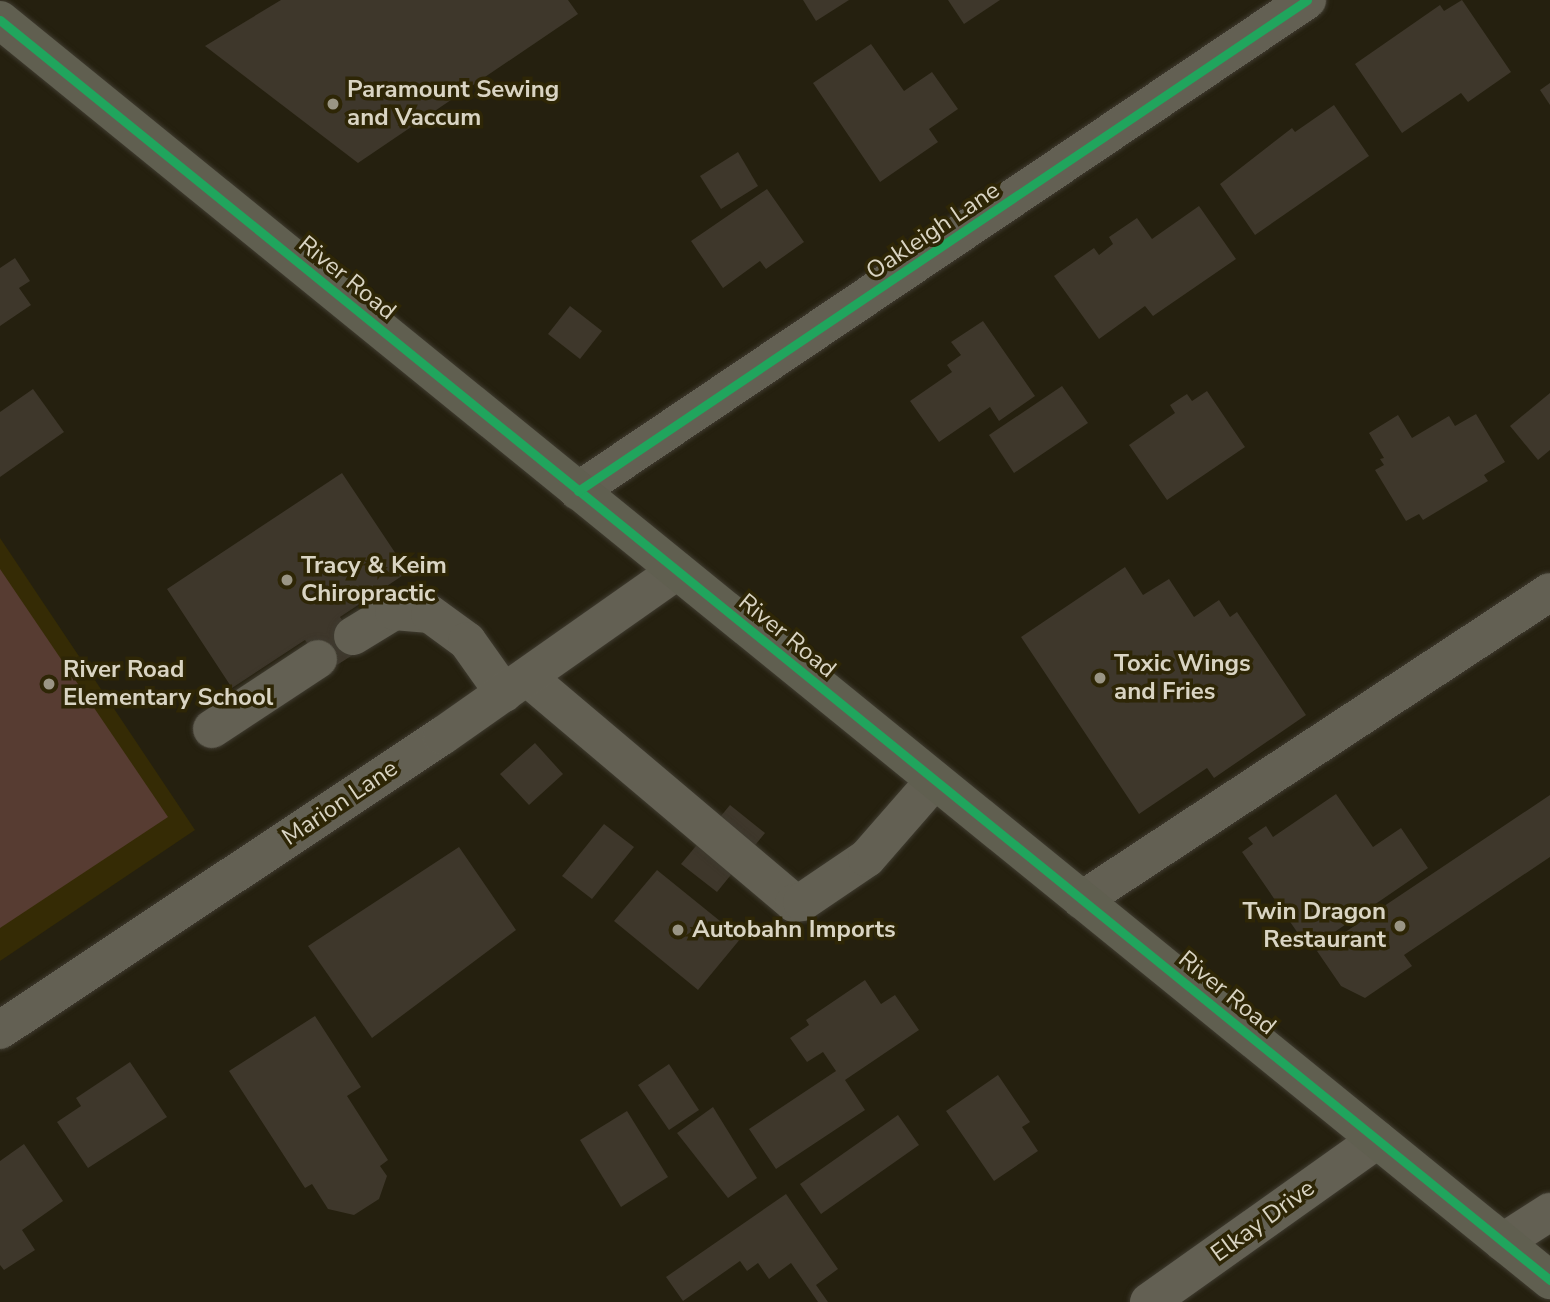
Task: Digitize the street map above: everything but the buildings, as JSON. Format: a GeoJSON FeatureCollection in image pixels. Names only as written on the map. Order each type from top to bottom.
{"type":"FeatureCollection","features":[{"type":"Feature","properties":{"kind":"main road","name":"River Road"},"geometry":{"type":"LineString","coordinates":[[0,20],[1550,1280]]}},
{"type":"Feature","properties":{"kind":"street","name":"Oakleigh Lane"},"geometry":{"type":"LineString","coordinates":[[578,491],[1307,0]]}},
{"type":"Feature","properties":{"kind":"street","name":"Marion Lane"},"geometry":{"type":"LineString","coordinates":[[0,1030],[515,685],[677,571]]}},
{"type":"Feature","properties":{"kind":"street"},"geometry":{"type":"LineString","coordinates":[[1082,900],[1550,592]]}},
{"type":"Feature","properties":{"kind":"street"},"geometry":{"type":"LineString","coordinates":[[353,636],[394,611],[430,614],[467,641],[515,685],[794,903],[802,902],[867,858],[935,780]]}},
{"type":"Feature","properties":{"kind":"street"},"geometry":{"type":"LineString","coordinates":[[212,729],[318,659]]}},
{"type":"Feature","properties":{"kind":"street","name":"Elkay Drive"},"geometry":{"type":"LineString","coordinates":[[1149,1302],[1377,1140]]}},
{"type":"Feature","properties":{"kind":"street"},"geometry":{"type":"LineString","coordinates":[[1503,1242],[1550,1212]]}},
{"type":"Feature","properties":{"kind":"shaded area","name":"River Road Elementary School"},"geometry":{"type":"Polygon","coordinates":[[[0,538],[195,830],[0,961],[0,538]]]}},
{"type":"Feature","properties":{"kind":"shaded area","name":"River Road Elementary School"},"geometry":{"type":"Polygon","coordinates":[[[0,569],[168,817],[0,928],[0,569]]]}},
{"type":"Feature","properties":{"kind":"cycle path"},"geometry":{"type":"LineString","coordinates":[[578,491],[1307,0]]}},
{"type":"Feature","properties":{"kind":"cycle path"},"geometry":{"type":"LineString","coordinates":[[0,20],[1550,1280]]}},
{"type":"Feature","properties":{"kind":"place","name":"Paramount Sewing and Vaccum"},"geometry":{"type":"Point","coordinates":[333,104]}},
{"type":"Feature","properties":{"kind":"place","name":"Tracy & Keim Chiropractic"},"geometry":{"type":"Point","coordinates":[287,580]}},
{"type":"Feature","properties":{"kind":"place","name":"Toxic Wings and Fries"},"geometry":{"type":"Point","coordinates":[1100,678]}},
{"type":"Feature","properties":{"kind":"place","name":"River Road Elementary School"},"geometry":{"type":"Point","coordinates":[49,684]}},
{"type":"Feature","properties":{"kind":"place","name":"Twin Dragon Restaurant"},"geometry":{"type":"Point","coordinates":[1400,926]}},
{"type":"Feature","properties":{"kind":"place","name":"Autobahn Imports"},"geometry":{"type":"Point","coordinates":[678,930]}}]}
